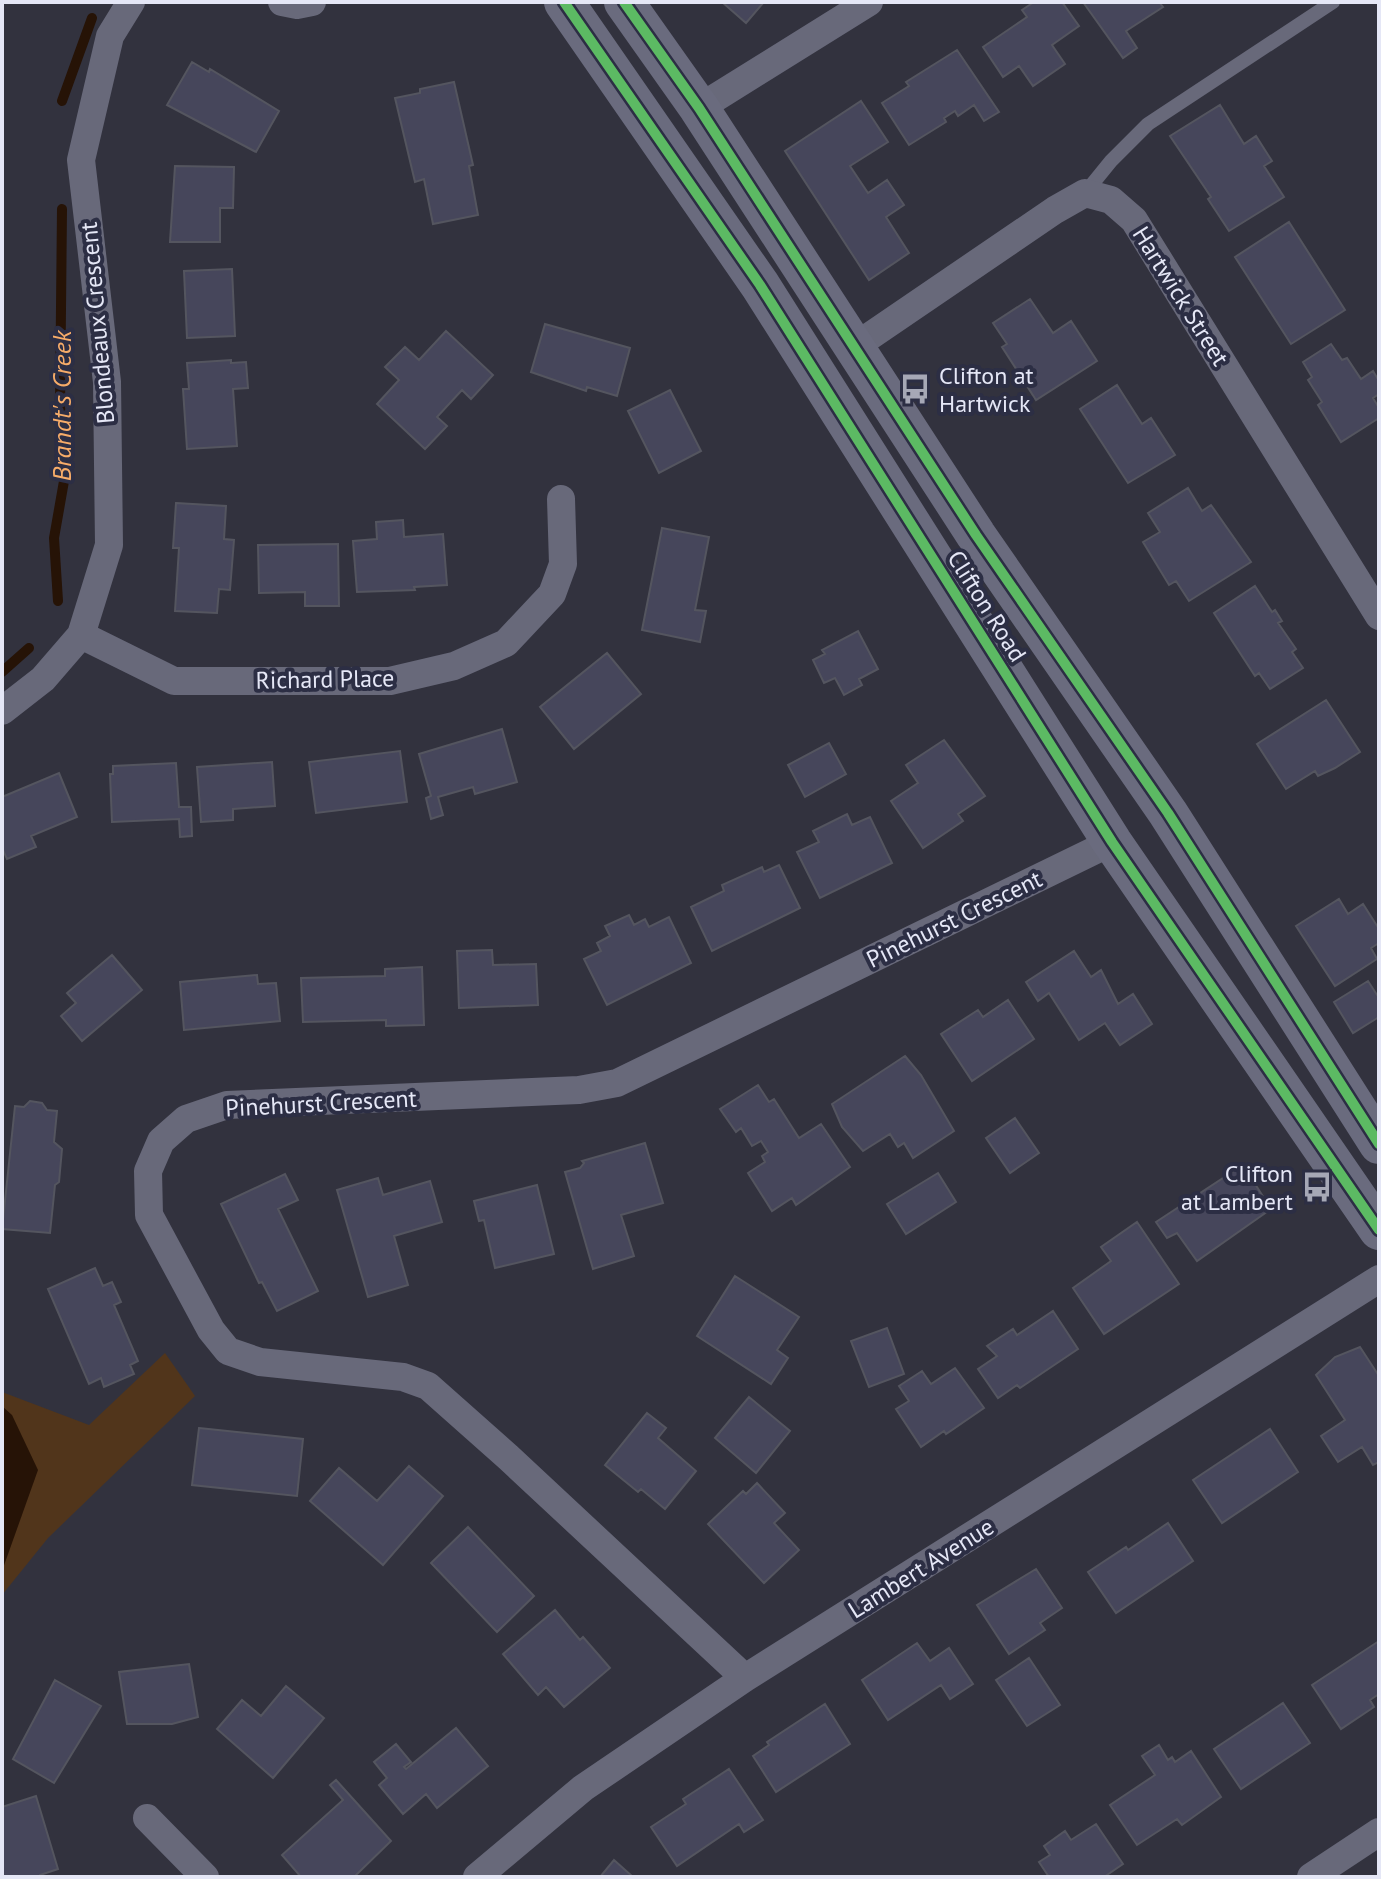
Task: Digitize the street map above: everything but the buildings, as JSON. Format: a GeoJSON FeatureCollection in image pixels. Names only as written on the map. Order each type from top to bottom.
{"type":"FeatureCollection","features":[{"type":"Feature","properties":{"kind":"main road","name":"Clifton Road"},"geometry":{"type":"LineString","coordinates":[[564,2],[760,285],[1112,842],[1379,1230]]}},
{"type":"Feature","properties":{"kind":"main road","name":"Clifton Road"},"geometry":{"type":"LineString","coordinates":[[624,2],[699,108],[976,535],[1168,813],[1379,1144]]}},
{"type":"Feature","properties":{"kind":"street","name":"Blondeaux Crescent"},"geometry":{"type":"LineString","coordinates":[[2,711],[43,679],[81,635],[109,545],[107,382],[81,160],[110,36],[131,2]]}},
{"type":"Feature","properties":{"kind":"street"},"geometry":{"type":"LineString","coordinates":[[282,2],[297,5],[312,2]]}},
{"type":"Feature","properties":{"kind":"street"},"geometry":{"type":"LineString","coordinates":[[699,108],[869,2]]}},
{"type":"Feature","properties":{"kind":"street"},"geometry":{"type":"LineString","coordinates":[[854,347],[1043,217],[1085,193]]}},
{"type":"Feature","properties":{"kind":"street","name":"Hartwick Street"},"geometry":{"type":"LineString","coordinates":[[1085,193],[1111,200],[1134,220],[1379,616]]}},
{"type":"Feature","properties":{"kind":"street","name":"Richard Place"},"geometry":{"type":"LineString","coordinates":[[81,635],[174,681],[390,681],[454,666],[506,643],[552,594],[563,564],[561,499]]}},
{"type":"Feature","properties":{"kind":"street","name":"Pinehurst Crescent"},"geometry":{"type":"LineString","coordinates":[[745,1678],[428,1386],[403,1377],[260,1362],[228,1351],[211,1330],[149,1215],[148,1171],[161,1141],[186,1119],[227,1105],[579,1090],[617,1083],[1112,842]]}},
{"type":"Feature","properties":{"kind":"street","name":"Lambert Avenue"},"geometry":{"type":"LineString","coordinates":[[477,1877],[583,1788],[745,1678],[1379,1279]]}},
{"type":"Feature","properties":{"kind":"street"},"geometry":{"type":"LineString","coordinates":[[147,1818],[205,1877]]}},
{"type":"Feature","properties":{"kind":"street"},"geometry":{"type":"LineString","coordinates":[[1311,1877],[1379,1832]]}},
{"type":"Feature","properties":{"kind":"lane"},"geometry":{"type":"LineString","coordinates":[[1085,193],[1148,124],[1333,2]]}},
{"type":"Feature","properties":{"kind":"shaded area"},"geometry":{"type":"Polygon","coordinates":[[[165,1353],[195,1396],[48,1538],[2,1595],[2,1392],[89,1425],[165,1353]]]}},
{"type":"Feature","properties":{"kind":"shaded area"},"geometry":{"type":"Polygon","coordinates":[[[2,1406],[12,1415],[38,1470],[2,1571],[2,1406]]]}},
{"type":"Feature","properties":{"kind":"waterway","name":"Brandt's Creek"},"geometry":{"type":"LineString","coordinates":[[62,101],[92,18]]}},
{"type":"Feature","properties":{"kind":"waterway","name":"Brandt's Creek"},"geometry":{"type":"LineString","coordinates":[[58,601],[54,538],[67,464],[60,407],[62,209]]}},
{"type":"Feature","properties":{"kind":"waterway","name":"Brandt's Creek"},"geometry":{"type":"LineString","coordinates":[[2,672],[29,648]]}},
{"type":"Feature","properties":{"kind":"cycle path"},"geometry":{"type":"LineString","coordinates":[[564,2],[760,285],[1112,842],[1379,1230]]}},
{"type":"Feature","properties":{"kind":"cycle path"},"geometry":{"type":"LineString","coordinates":[[624,2],[699,108],[976,535],[1168,813],[1379,1144]]}},
{"type":"Feature","properties":{"kind":"place","name":"Clifton at Hartwick"},"geometry":{"type":"Point","coordinates":[915,389]}},
{"type":"Feature","properties":{"kind":"place","name":"Clifton at Lambert"},"geometry":{"type":"Point","coordinates":[1317,1187]}}]}
